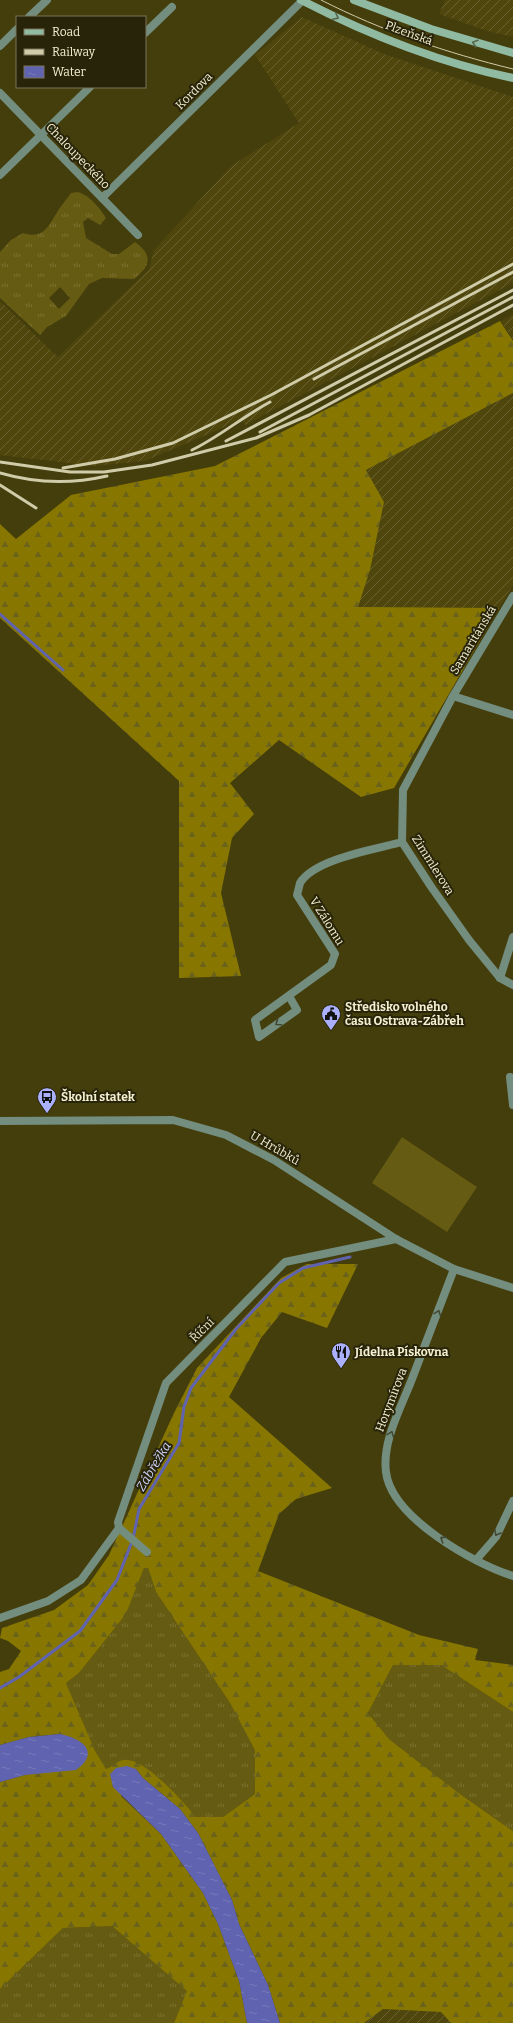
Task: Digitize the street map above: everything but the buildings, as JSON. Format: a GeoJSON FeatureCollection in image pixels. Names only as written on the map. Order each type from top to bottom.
{"type":"FeatureCollection","features":[{"type":"Feature","properties":{"kind":"main road","name":"Plzeňská"},"geometry":{"type":"LineString","coordinates":[[302,0],[351,25],[421,51],[493,74],[513,78]]}},
{"type":"Feature","properties":{"kind":"main road","name":"Plzeňská"},"geometry":{"type":"LineString","coordinates":[[354,0],[431,29],[513,53]]}},
{"type":"Feature","properties":{"kind":"street"},"geometry":{"type":"LineString","coordinates":[[30,16],[47,0]]}},
{"type":"Feature","properties":{"kind":"street","name":"Kordova"},"geometry":{"type":"LineString","coordinates":[[102,198],[302,0]]}},
{"type":"Feature","properties":{"kind":"street"},"geometry":{"type":"LineString","coordinates":[[146,32],[172,7]]}},
{"type":"Feature","properties":{"kind":"street"},"geometry":{"type":"LineString","coordinates":[[0,46],[16,30]]}},
{"type":"Feature","properties":{"kind":"street"},"geometry":{"type":"LineString","coordinates":[[0,175],[89,88]]}},
{"type":"Feature","properties":{"kind":"street","name":"Chaloupeckého"},"geometry":{"type":"LineString","coordinates":[[0,93],[138,235]]}},
{"type":"Feature","properties":{"kind":"street","name":"Samaritánská"},"geometry":{"type":"LineString","coordinates":[[453,696],[513,596]]}},
{"type":"Feature","properties":{"kind":"street"},"geometry":{"type":"LineString","coordinates":[[453,696],[513,715]]}},
{"type":"Feature","properties":{"kind":"street","name":"Zimmlerova"},"geometry":{"type":"LineString","coordinates":[[453,696],[403,790],[402,842],[432,888],[500,978],[513,985]]}},
{"type":"Feature","properties":{"kind":"street","name":"V Zálomu"},"geometry":{"type":"LineString","coordinates":[[289,996],[297,1010],[259,1037],[255,1020],[331,965],[335,954],[297,895],[300,883],[311,872],[324,863],[402,842]]}},
{"type":"Feature","properties":{"kind":"street"},"geometry":{"type":"LineString","coordinates":[[500,978],[513,937]]}},
{"type":"Feature","properties":{"kind":"street"},"geometry":{"type":"LineString","coordinates":[[510,1077],[513,1105]]}},
{"type":"Feature","properties":{"kind":"street","name":"U Hrůbků"},"geometry":{"type":"LineString","coordinates":[[0,1121],[174,1120],[226,1135],[274,1160],[396,1239],[454,1269],[513,1288]]}},
{"type":"Feature","properties":{"kind":"street","name":"Říční"},"geometry":{"type":"LineString","coordinates":[[121,1530],[118,1522],[166,1383],[285,1262],[396,1239]]}},
{"type":"Feature","properties":{"kind":"street","name":"Horymírova"},"geometry":{"type":"LineString","coordinates":[[454,1269],[388,1441],[386,1472],[390,1487],[397,1498],[419,1523],[476,1560],[513,1576]]}},
{"type":"Feature","properties":{"kind":"street"},"geometry":{"type":"LineString","coordinates":[[476,1560],[496,1537],[513,1502]]}},
{"type":"Feature","properties":{"kind":"street"},"geometry":{"type":"LineString","coordinates":[[0,1618],[48,1601],[81,1580],[121,1530],[147,1552]]}},
{"type":"Feature","properties":{"kind":"shaded area"},"geometry":{"type":"Polygon","coordinates":[[[445,0],[513,0],[513,37],[487,31],[439,14],[445,0]]]}},
{"type":"Feature","properties":{"kind":"shaded area"},"geometry":{"type":"Polygon","coordinates":[[[302,17],[384,54],[513,97],[513,283],[245,425],[241,418],[218,430],[145,461],[93,466],[0,455],[0,301],[58,357],[149,269],[154,250],[231,166],[299,123],[255,55],[302,17]]]}},
{"type":"Feature","properties":{"kind":"shaded area"},"geometry":{"type":"Polygon","coordinates":[[[513,314],[513,341],[501,321],[513,314]]]}},
{"type":"Feature","properties":{"kind":"shaded area"},"geometry":{"type":"Polygon","coordinates":[[[513,393],[513,585],[499,608],[357,608],[370,570],[384,502],[366,470],[513,393]]]}},
{"type":"Feature","properties":{"kind":"shaded area"},"geometry":{"type":"Polygon","coordinates":[[[383,2009],[441,2012],[451,2023],[364,2023],[383,2009]]]}},
{"type":"Feature","properties":{"kind":"green space"},"geometry":{"type":"Polygon","coordinates":[[[78,192],[87,196],[98,206],[106,218],[100,225],[88,218],[83,222],[86,238],[112,254],[119,254],[135,242],[145,251],[148,260],[147,265],[144,270],[134,279],[102,278],[89,284],[66,316],[47,327],[40,335],[0,298],[0,252],[11,240],[23,233],[35,235],[47,228],[71,193],[78,192]],[[60,287],[49,298],[59,309],[70,298],[60,287]]]}},
{"type":"Feature","properties":{"kind":"green space"},"geometry":{"type":"Polygon","coordinates":[[[500,321],[513,341],[513,393],[366,470],[384,502],[370,570],[358,607],[499,608],[394,788],[361,797],[279,740],[230,783],[254,814],[232,838],[221,893],[241,976],[179,978],[179,781],[0,618],[0,524],[16,539],[71,495],[215,466],[500,321]]]}},
{"type":"Feature","properties":{"kind":"green space"},"geometry":{"type":"Polygon","coordinates":[[[402,1137],[477,1187],[447,1232],[372,1183],[402,1137]]]}},
{"type":"Feature","properties":{"kind":"green space"},"geometry":{"type":"Polygon","coordinates":[[[307,1264],[358,1264],[327,1328],[282,1312],[261,1338],[229,1397],[332,1488],[296,1499],[279,1514],[258,1571],[419,1635],[478,1649],[475,1660],[513,1665],[513,1712],[441,1665],[393,1665],[368,1713],[389,1739],[460,1794],[513,1831],[513,2023],[451,2023],[441,2012],[383,2009],[364,2023],[280,2023],[268,1985],[239,1924],[232,1900],[198,1833],[180,1809],[143,1778],[136,1769],[121,1796],[161,1834],[203,1893],[218,1924],[239,1981],[247,2023],[174,2023],[187,1991],[112,1926],[63,1928],[0,1989],[0,1782],[47,1771],[60,1734],[29,1737],[0,1745],[0,1672],[9,1669],[21,1651],[8,1641],[0,1638],[2,1628],[54,1610],[88,1585],[109,1555],[174,1413],[197,1368],[281,1278],[307,1264]],[[144,1568],[126,1614],[79,1673],[66,1683],[95,1751],[106,1769],[123,1760],[132,1761],[152,1772],[196,1817],[223,1817],[255,1794],[255,1750],[230,1703],[156,1592],[148,1568],[144,1568]]]}},
{"type":"Feature","properties":{"kind":"green space"},"geometry":{"type":"Polygon","coordinates":[[[144,1568],[148,1568],[156,1592],[230,1703],[256,1750],[255,1794],[223,1817],[196,1817],[160,1779],[123,1760],[106,1769],[95,1752],[66,1683],[79,1673],[126,1614],[144,1568]]]}},
{"type":"Feature","properties":{"kind":"green space"},"geometry":{"type":"Polygon","coordinates":[[[393,1665],[441,1665],[513,1712],[513,1831],[460,1794],[389,1739],[368,1713],[393,1665]]]}},
{"type":"Feature","properties":{"kind":"green space"},"geometry":{"type":"Polygon","coordinates":[[[112,1926],[188,1991],[174,2023],[0,2023],[0,1989],[63,1928],[112,1926]]]}},
{"type":"Feature","properties":{"kind":"water"},"geometry":{"type":"Polygon","coordinates":[[[60,1734],[81,1742],[88,1751],[84,1763],[76,1770],[25,1775],[0,1782],[0,1745],[29,1737],[60,1734]]]}},
{"type":"Feature","properties":{"kind":"water"},"geometry":{"type":"Polygon","coordinates":[[[127,1766],[136,1769],[143,1778],[180,1809],[198,1833],[232,1900],[239,1924],[268,1985],[280,2023],[247,2023],[239,1981],[218,1924],[203,1893],[161,1834],[113,1787],[110,1774],[116,1768],[127,1766]]]}},
{"type":"Feature","properties":{"kind":"waterway"},"geometry":{"type":"LineString","coordinates":[[0,614],[63,670]]}},
{"type":"Feature","properties":{"kind":"waterway","name":"Zábřežka"},"geometry":{"type":"LineString","coordinates":[[0,1688],[19,1677],[80,1631],[117,1580],[133,1539],[139,1509],[179,1443],[184,1407],[191,1388],[236,1329],[279,1283],[303,1268],[350,1257]]}},
{"type":"Feature","properties":{"kind":"tram line"},"geometry":{"type":"LineString","coordinates":[[321,0],[367,22],[415,40],[464,56],[513,69]]}},
{"type":"Feature","properties":{"kind":"railway"},"geometry":{"type":"LineString","coordinates":[[63,468],[115,459],[173,443],[271,395],[513,264]]}},
{"type":"Feature","properties":{"kind":"railway"},"geometry":{"type":"LineString","coordinates":[[314,379],[513,272]]}},
{"type":"Feature","properties":{"kind":"railway"},"geometry":{"type":"LineString","coordinates":[[226,441],[513,290]]}},
{"type":"Feature","properties":{"kind":"railway"},"geometry":{"type":"LineString","coordinates":[[260,432],[513,297]]}},
{"type":"Feature","properties":{"kind":"railway"},"geometry":{"type":"LineString","coordinates":[[0,462],[70,472],[104,472],[152,465],[256,438],[309,415],[513,305]]}},
{"type":"Feature","properties":{"kind":"railway"},"geometry":{"type":"LineString","coordinates":[[192,450],[270,402]]}},
{"type":"Feature","properties":{"kind":"railway"},"geometry":{"type":"LineString","coordinates":[[0,473],[26,479],[53,481],[94,479],[107,476]]}},
{"type":"Feature","properties":{"kind":"railway"},"geometry":{"type":"LineString","coordinates":[[0,485],[36,508]]}},
{"type":"Feature","properties":{"kind":"place","name":"Středisko volného času Ostrava-Zábřeh"},"geometry":{"type":"Point","coordinates":[331,1031]}},
{"type":"Feature","properties":{"kind":"place","name":"Školní statek"},"geometry":{"type":"Point","coordinates":[47,1114]}},
{"type":"Feature","properties":{"kind":"place","name":"Jídelna Pískovna"},"geometry":{"type":"Point","coordinates":[341,1369]}}]}
